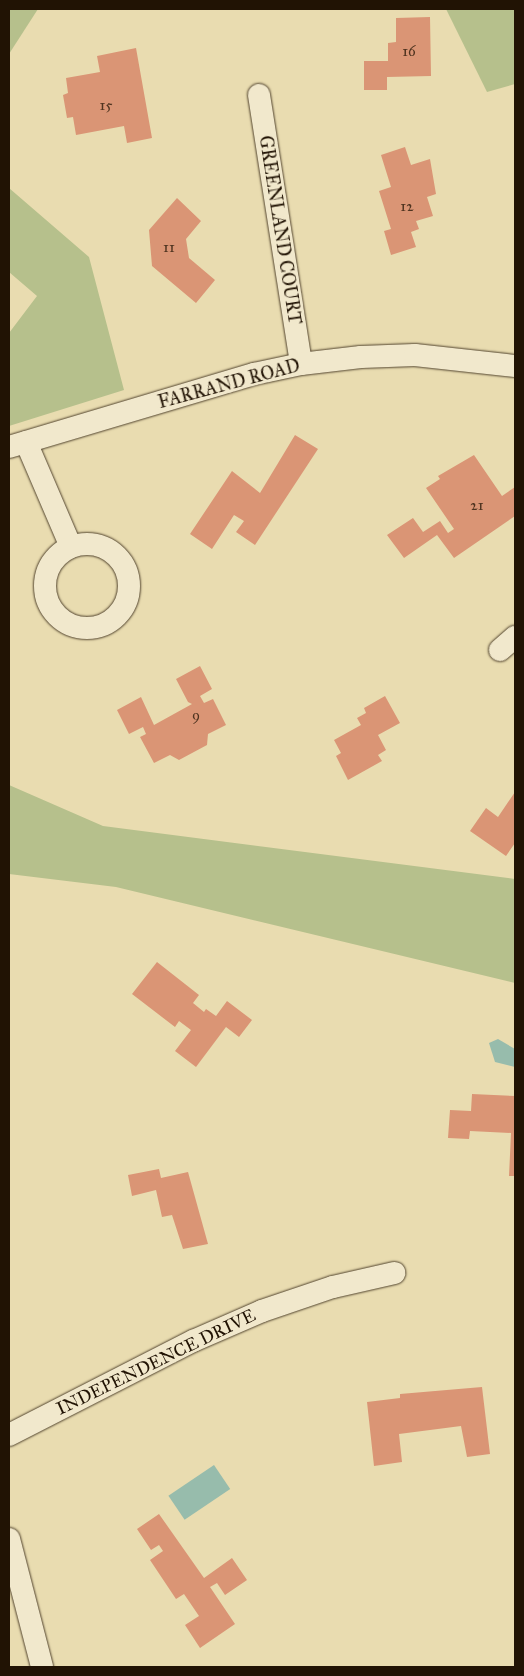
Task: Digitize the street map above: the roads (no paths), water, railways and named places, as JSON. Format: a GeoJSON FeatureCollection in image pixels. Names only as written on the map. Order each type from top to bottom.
{"type":"FeatureCollection","features":[{"type":"Feature","properties":{"kind":"street","name":"GREENLAND COURT"},"geometry":{"type":"LineString","coordinates":[[259,95],[300,364]]}},
{"type":"Feature","properties":{"kind":"street","name":"FARRAND ROAD"},"geometry":{"type":"LineString","coordinates":[[17,444],[254,374],[300,364],[361,357],[415,356],[515,366]]}},
{"type":"Feature","properties":{"kind":"street"},"geometry":{"type":"LineString","coordinates":[[17,444],[71,547]]}},
{"type":"Feature","properties":{"kind":"street","name":"INDEPENDENCE DRIVE"},"geometry":{"type":"LineString","coordinates":[[9,1435],[193,1340],[262,1311],[333,1286],[394,1273]]}},
{"type":"Feature","properties":{"kind":"street"},"geometry":{"type":"LineString","coordinates":[[9,1539],[42,1667]]}}]}
